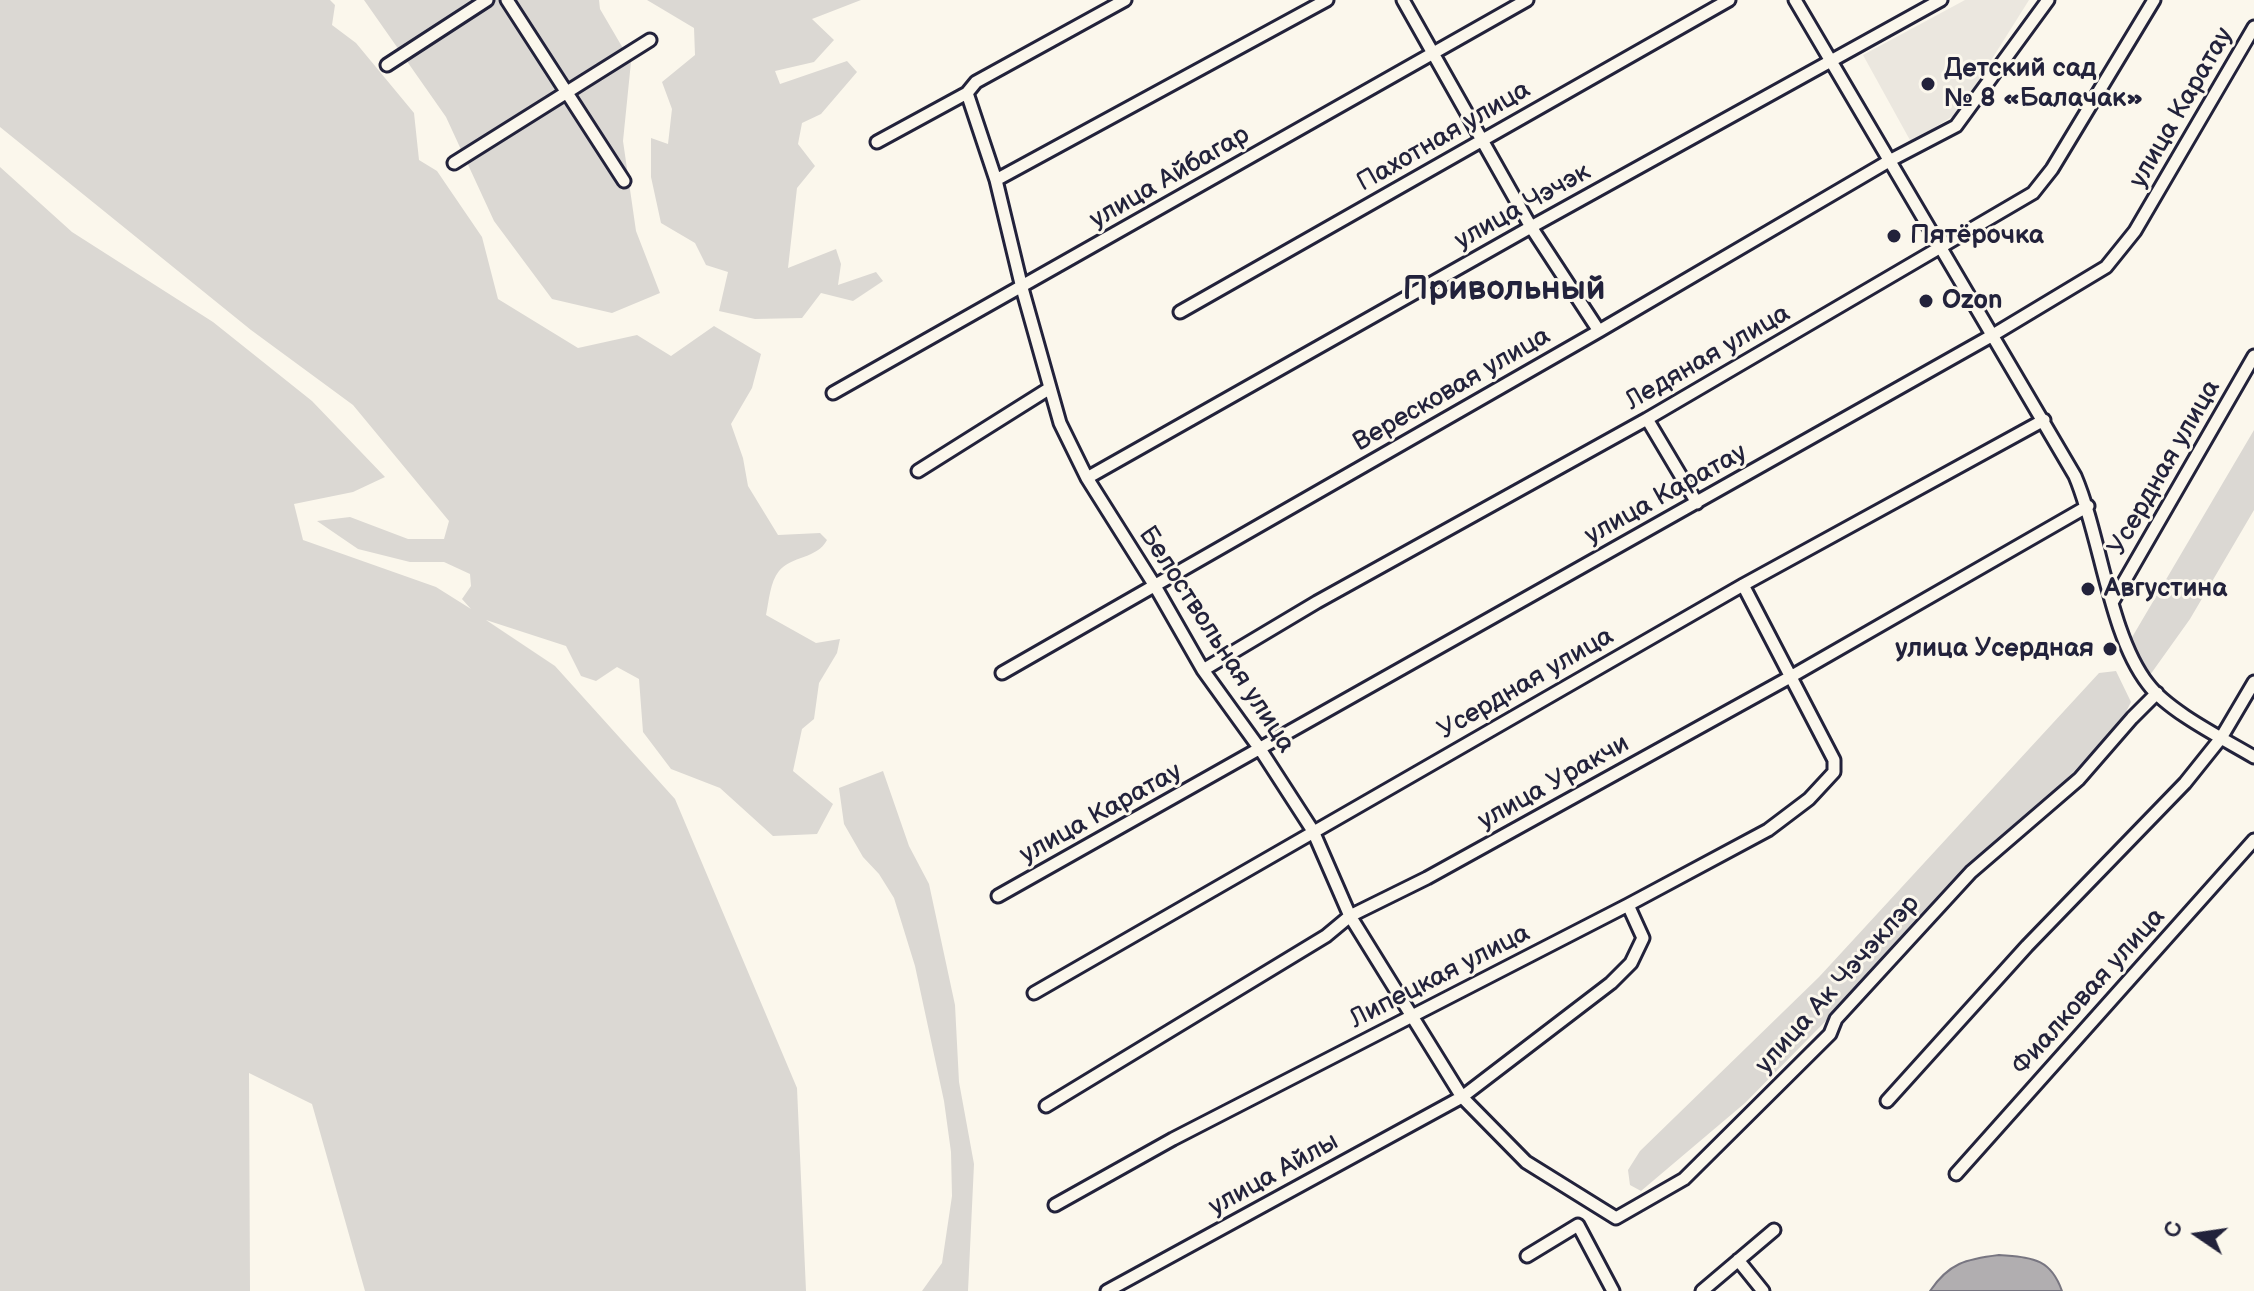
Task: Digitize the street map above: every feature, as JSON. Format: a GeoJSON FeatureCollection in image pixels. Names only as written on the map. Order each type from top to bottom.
{"type":"FeatureCollection","features":[{"type":"Feature","properties":{"kind":"street"},"geometry":{"type":"LineString","coordinates":[[387,65],[487,0]]}},
{"type":"Feature","properties":{"kind":"street"},"geometry":{"type":"LineString","coordinates":[[507,0],[624,181]]}},
{"type":"Feature","properties":{"kind":"street"},"geometry":{"type":"LineString","coordinates":[[877,142],[967,93],[976,82],[1125,0]]}},
{"type":"Feature","properties":{"kind":"street"},"geometry":{"type":"LineString","coordinates":[[996,180],[1327,0]]}},
{"type":"Feature","properties":{"kind":"street"},"geometry":{"type":"LineString","coordinates":[[1403,0],[1531,227],[1599,331]]}},
{"type":"Feature","properties":{"kind":"street","name":"улица Айбагар"},"geometry":{"type":"LineString","coordinates":[[833,393],[1527,0]]}},
{"type":"Feature","properties":{"kind":"street","name":"Пахотная улица"},"geometry":{"type":"LineString","coordinates":[[1180,312],[1729,0]]}},
{"type":"Feature","properties":{"kind":"street"},"geometry":{"type":"LineString","coordinates":[[1795,0],[2075,476],[2088,506],[2126,642],[2148,684],[2221,738],[2254,757]]}},
{"type":"Feature","properties":{"kind":"street","name":"улица Чэчэк"},"geometry":{"type":"LineString","coordinates":[[1087,478],[1941,0]]}},
{"type":"Feature","properties":{"kind":"street","name":"Вересковая улица"},"geometry":{"type":"LineString","coordinates":[[1002,673],[1889,161],[1956,126],[2048,0]]}},
{"type":"Feature","properties":{"kind":"street","name":"Ледяная улица"},"geometry":{"type":"LineString","coordinates":[[1203,670],[1317,602],[1647,419],[1941,250],[2033,193],[2052,169],[2154,0]]}},
{"type":"Feature","properties":{"kind":"street","name":"улица Каратау"},"geometry":{"type":"LineString","coordinates":[[998,896],[1993,335],[2106,267],[2135,231],[2254,27]]}},
{"type":"Feature","properties":{"kind":"street"},"geometry":{"type":"LineString","coordinates":[[454,163],[650,40]]}},
{"type":"Feature","properties":{"kind":"street","name":"Белоствольная улица"},"geometry":{"type":"LineString","coordinates":[[967,93],[996,180],[1060,423],[1087,478],[1203,670],[1260,749],[1313,831],[1350,916],[1462,1097],[1526,1162]]}},
{"type":"Feature","properties":{"kind":"street","name":"Усердная улица"},"geometry":{"type":"LineString","coordinates":[[2113,601],[2254,356]]}},
{"type":"Feature","properties":{"kind":"street"},"geometry":{"type":"LineString","coordinates":[[918,471],[1050,388]]}},
{"type":"Feature","properties":{"kind":"street"},"geometry":{"type":"LineString","coordinates":[[1647,419],[1697,503]]}},
{"type":"Feature","properties":{"kind":"street","name":"Усердная улица"},"geometry":{"type":"LineString","coordinates":[[1034,993],[1743,585],[2044,420]]}},
{"type":"Feature","properties":{"kind":"street","name":"улица Уракчи"},"geometry":{"type":"LineString","coordinates":[[1046,1106],[1326,936],[1350,916],[1427,878],[1792,676],[2088,506]]}},
{"type":"Feature","properties":{"kind":"street"},"geometry":{"type":"LineString","coordinates":[[1743,585],[1792,676]]}},
{"type":"Feature","properties":{"kind":"street","name":"Липецкая улица"},"geometry":{"type":"LineString","coordinates":[[1055,1205],[1173,1139],[1768,830],[1809,799],[1834,772],[1834,760],[1792,676]]}},
{"type":"Feature","properties":{"kind":"street"},"geometry":{"type":"LineString","coordinates":[[1887,1101],[2027,946],[2185,783],[2221,738],[2254,682]]}},
{"type":"Feature","properties":{"kind":"street","name":"улица Ак Чэчэклэр"},"geometry":{"type":"LineString","coordinates":[[1526,1162],[1616,1218],[1684,1179],[1830,1034],[1836,1019],[1971,872],[2079,779],[2157,693]]}},
{"type":"Feature","properties":{"kind":"street","name":"Фиалковая улица"},"geometry":{"type":"LineString","coordinates":[[1956,1174],[2254,840]]}},
{"type":"Feature","properties":{"kind":"street","name":"улица Айлы"},"geometry":{"type":"LineString","coordinates":[[1107,1291],[1462,1097],[1581,1008],[1631,963],[1643,938],[1628,905]]}},
{"type":"Feature","properties":{"kind":"street"},"geometry":{"type":"LineString","coordinates":[[1527,1256],[1578,1225],[1613,1291]]}},
{"type":"Feature","properties":{"kind":"street"},"geometry":{"type":"LineString","coordinates":[[1702,1291],[1774,1230]]}},
{"type":"Feature","properties":{"kind":"street"},"geometry":{"type":"LineString","coordinates":[[1738,1260],[1763,1291]]}},
{"type":"Feature","properties":{"kind":"shaded area"},"geometry":{"type":"Polygon","coordinates":[[[0,0],[330,0],[335,5],[332,25],[356,43],[414,113],[419,160],[437,171],[482,237],[498,299],[578,348],[637,335],[671,356],[714,326],[761,354],[752,388],[731,424],[743,458],[748,486],[778,535],[820,533],[827,540],[817,551],[790,562],[779,571],[772,586],[766,615],[816,643],[840,639],[837,653],[819,683],[814,719],[802,729],[793,771],[833,804],[817,834],[773,836],[720,788],[671,769],[643,732],[639,679],[617,667],[596,681],[581,676],[566,646],[486,620],[555,666],[675,799],[797,1088],[806,1291],[365,1291],[312,1104],[249,1073],[250,1291],[0,1291],[0,167],[72,232],[213,322],[312,401],[385,477],[353,492],[294,504],[303,540],[436,587],[471,609],[462,599],[471,586],[470,574],[444,562],[410,562],[358,549],[317,521],[350,517],[408,539],[444,539],[449,521],[353,405],[251,330],[0,127],[0,0]]]}},
{"type":"Feature","properties":{"kind":"shaded area"},"geometry":{"type":"Polygon","coordinates":[[[364,0],[599,0],[600,9],[631,62],[623,141],[636,231],[660,293],[612,313],[552,299],[494,221],[446,117],[364,0]]]}},
{"type":"Feature","properties":{"kind":"shaded area"},"geometry":{"type":"Polygon","coordinates":[[[647,0],[861,0],[812,19],[834,40],[814,62],[775,71],[780,84],[847,61],[857,72],[821,114],[802,123],[798,144],[815,166],[797,188],[788,268],[836,249],[841,264],[838,285],[876,272],[883,281],[853,301],[821,293],[802,318],[755,319],[719,311],[728,272],[706,265],[695,243],[661,223],[651,177],[651,138],[668,144],[672,109],[662,82],[695,55],[694,28],[647,0]]]}},
{"type":"Feature","properties":{"kind":"shaded area","name":"Детский сад № 8 «Балачак»"},"geometry":{"type":"Polygon","coordinates":[[[1965,0],[2029,0],[1958,113],[1911,142],[1863,55],[1965,0]]]}},
{"type":"Feature","properties":{"kind":"shaded area"},"geometry":{"type":"Polygon","coordinates":[[[2254,430],[2254,510],[2190,619],[2150,675],[2140,663],[2131,639],[2254,430]]]}},
{"type":"Feature","properties":{"kind":"shaded area"},"geometry":{"type":"Polygon","coordinates":[[[2116,671],[2131,702],[2122,720],[2036,812],[1947,886],[1874,972],[1745,1103],[1641,1191],[1630,1185],[1628,1170],[1640,1151],[1819,977],[2099,673],[2116,671]]]}},
{"type":"Feature","properties":{"kind":"shaded area"},"geometry":{"type":"Polygon","coordinates":[[[883,771],[909,846],[929,884],[955,1005],[959,1082],[974,1164],[968,1291],[922,1291],[942,1263],[952,1196],[951,1152],[944,1101],[915,966],[894,898],[879,874],[863,857],[844,824],[839,788],[883,771]]]}},
{"type":"Feature","properties":{"kind":"shaded area"},"geometry":{"type":"Polygon","coordinates":[[[1999,1255],[2030,1259],[2045,1265],[2052,1271],[2062,1291],[1930,1291],[1951,1268],[1977,1258],[1999,1255]]]}},
{"type":"Feature","properties":{"kind":"place","name":"Детский сад № 8 «Балачак»"},"geometry":{"type":"Point","coordinates":[1928,84]}},
{"type":"Feature","properties":{"kind":"place","name":"Пятёрочка"},"geometry":{"type":"Point","coordinates":[1894,236]}},
{"type":"Feature","properties":{"kind":"place","name":"Ozon"},"geometry":{"type":"Point","coordinates":[1926,301]}},
{"type":"Feature","properties":{"kind":"place","name":"Августина"},"geometry":{"type":"Point","coordinates":[2088,589]}},
{"type":"Feature","properties":{"kind":"place","name":"улица Усердная"},"geometry":{"type":"Point","coordinates":[2110,649]}},
{"type":"Feature","properties":{"kind":"district","name":"Привольный"},"geometry":{"type":"Point","coordinates":[1504,290]}}]}
